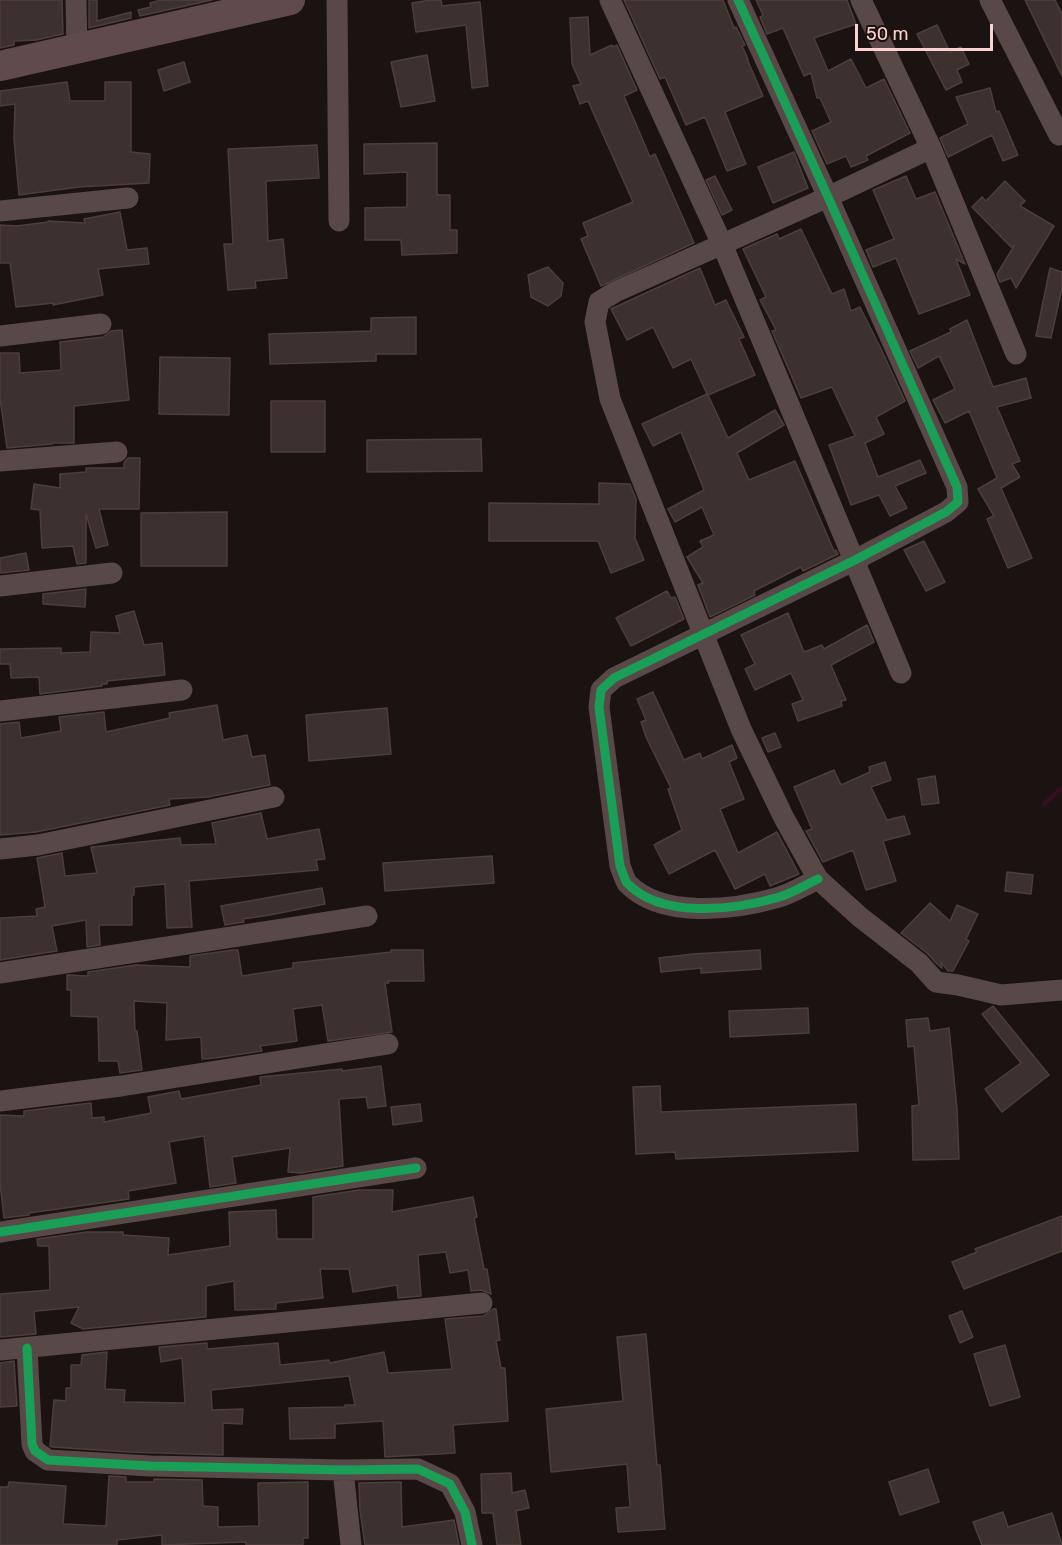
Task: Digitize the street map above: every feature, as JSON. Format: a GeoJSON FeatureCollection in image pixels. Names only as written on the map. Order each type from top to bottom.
{"type":"FeatureCollection","features":[{"type":"Feature","properties":{"kind":"street"},"geometry":{"type":"LineString","coordinates":[[76,0],[77,50]]}},
{"type":"Feature","properties":{"kind":"street"},"geometry":{"type":"LineString","coordinates":[[0,66],[77,50],[212,9],[290,0]]}},
{"type":"Feature","properties":{"kind":"street"},"geometry":{"type":"LineString","coordinates":[[337,0],[339,221]]}},
{"type":"Feature","properties":{"kind":"street"},"geometry":{"type":"LineString","coordinates":[[610,0],[722,244],[901,673]]}},
{"type":"Feature","properties":{"kind":"street"},"geometry":{"type":"LineString","coordinates":[[738,0],[957,487],[958,502],[946,512],[855,560],[614,678],[601,690],[599,707],[620,866],[626,881],[643,895],[660,903],[684,907],[727,908],[778,897],[818,879]]}},
{"type":"Feature","properties":{"kind":"street"},"geometry":{"type":"LineString","coordinates":[[861,0],[931,148],[1016,354]]}},
{"type":"Feature","properties":{"kind":"street"},"geometry":{"type":"LineString","coordinates":[[990,0],[1059,135]]}},
{"type":"Feature","properties":{"kind":"street"},"geometry":{"type":"LineString","coordinates":[[931,148],[828,197],[615,292],[599,302],[595,322],[610,399],[703,636],[741,729],[784,818],[818,879],[860,917],[919,963],[936,982],[1000,995],[1062,990]]}},
{"type":"Feature","properties":{"kind":"street"},"geometry":{"type":"LineString","coordinates":[[0,211],[128,198]]}},
{"type":"Feature","properties":{"kind":"street"},"geometry":{"type":"LineString","coordinates":[[0,336],[101,324]]}},
{"type":"Feature","properties":{"kind":"street"},"geometry":{"type":"LineString","coordinates":[[0,461],[117,452]]}},
{"type":"Feature","properties":{"kind":"street"},"geometry":{"type":"LineString","coordinates":[[0,586],[112,573]]}},
{"type":"Feature","properties":{"kind":"street"},"geometry":{"type":"LineString","coordinates":[[0,711],[182,690]]}},
{"type":"Feature","properties":{"kind":"street"},"geometry":{"type":"LineString","coordinates":[[0,849],[38,845],[274,797]]}},
{"type":"Feature","properties":{"kind":"street"},"geometry":{"type":"LineString","coordinates":[[0,973],[367,916]]}},
{"type":"Feature","properties":{"kind":"street"},"geometry":{"type":"LineString","coordinates":[[0,1101],[121,1086],[388,1044]]}},
{"type":"Feature","properties":{"kind":"street"},"geometry":{"type":"LineString","coordinates":[[0,1232],[416,1168]]}},
{"type":"Feature","properties":{"kind":"street"},"geometry":{"type":"LineString","coordinates":[[0,1350],[482,1303]]}},
{"type":"Feature","properties":{"kind":"street"},"geometry":{"type":"LineString","coordinates":[[27,1348],[32,1444],[35,1451],[48,1460],[150,1466],[343,1470],[418,1469],[450,1484],[465,1512],[472,1545]]}},
{"type":"Feature","properties":{"kind":"street"},"geometry":{"type":"LineString","coordinates":[[343,1470],[351,1545]]}},
{"type":"Feature","properties":{"kind":"building"},"geometry":{"type":"Polygon","coordinates":[[[0,0],[62,0],[63,34],[36,40],[14,41],[14,45],[0,48],[0,0]]]}},
{"type":"Feature","properties":{"kind":"building"},"geometry":{"type":"Polygon","coordinates":[[[89,0],[97,0],[97,21],[131,12],[131,18],[89,28],[89,0]]]}},
{"type":"Feature","properties":{"kind":"building"},"geometry":{"type":"Polygon","coordinates":[[[161,0],[212,0],[140,16],[138,10],[151,7],[150,3],[161,0]]]}},
{"type":"Feature","properties":{"kind":"building"},"geometry":{"type":"Polygon","coordinates":[[[441,0],[442,6],[480,2],[488,86],[472,88],[466,25],[416,32],[412,3],[441,0]]]}},
{"type":"Feature","properties":{"kind":"building"},"geometry":{"type":"Polygon","coordinates":[[[624,0],[723,0],[734,28],[736,27],[745,45],[742,46],[763,96],[725,112],[746,164],[727,171],[705,117],[686,125],[665,77],[660,79],[624,0]]]}},
{"type":"Feature","properties":{"kind":"building"},"geometry":{"type":"Polygon","coordinates":[[[756,0],[847,0],[856,24],[814,38],[828,71],[851,59],[866,88],[884,79],[910,133],[866,156],[868,160],[851,167],[846,156],[827,164],[812,131],[831,122],[820,98],[817,98],[811,73],[804,76],[783,28],[767,34],[760,17],[763,15],[756,0]]]}},
{"type":"Feature","properties":{"kind":"building"},"geometry":{"type":"Polygon","coordinates":[[[1025,0],[1055,0],[1062,14],[1062,76],[1025,0]]]}},
{"type":"Feature","properties":{"kind":"building"},"geometry":{"type":"Polygon","coordinates":[[[588,17],[590,55],[617,45],[637,90],[624,96],[650,157],[655,154],[694,243],[601,286],[581,239],[588,236],[583,223],[633,202],[588,101],[580,104],[573,86],[581,84],[572,64],[570,18],[588,17]]]}},
{"type":"Feature","properties":{"kind":"building"},"geometry":{"type":"Polygon","coordinates":[[[937,25],[950,52],[961,47],[969,64],[957,70],[962,82],[946,90],[917,34],[937,25]]]}},
{"type":"Feature","properties":{"kind":"building"},"geometry":{"type":"Polygon","coordinates":[[[427,55],[435,101],[401,107],[391,62],[427,55]]]}},
{"type":"Feature","properties":{"kind":"building"},"geometry":{"type":"Polygon","coordinates":[[[184,62],[190,82],[164,91],[158,70],[184,62]]]}},
{"type":"Feature","properties":{"kind":"building"},"geometry":{"type":"Polygon","coordinates":[[[67,82],[70,101],[105,101],[105,82],[131,82],[131,152],[150,154],[149,183],[79,187],[19,195],[14,139],[15,104],[0,106],[0,91],[67,82]]]}},
{"type":"Feature","properties":{"kind":"building"},"geometry":{"type":"Polygon","coordinates":[[[990,88],[996,112],[999,111],[1018,155],[1003,161],[992,135],[948,157],[940,138],[968,124],[956,97],[990,88]]]}},
{"type":"Feature","properties":{"kind":"building"},"geometry":{"type":"Polygon","coordinates":[[[437,143],[437,195],[450,195],[450,230],[457,230],[457,253],[402,255],[401,240],[365,240],[365,208],[407,207],[407,172],[364,174],[364,144],[437,143]]]}},
{"type":"Feature","properties":{"kind":"building"},"geometry":{"type":"Polygon","coordinates":[[[317,145],[319,178],[266,181],[268,241],[283,239],[287,278],[255,281],[256,288],[228,290],[224,244],[233,244],[228,149],[317,145]]]}},
{"type":"Feature","properties":{"kind":"building"},"geometry":{"type":"Polygon","coordinates":[[[794,152],[808,188],[773,203],[758,167],[794,152]]]}},
{"type":"Feature","properties":{"kind":"building"},"geometry":{"type":"Polygon","coordinates":[[[715,176],[732,210],[722,215],[706,180],[715,176]]]}},
{"type":"Feature","properties":{"kind":"building"},"geometry":{"type":"Polygon","coordinates":[[[906,176],[916,199],[935,192],[965,264],[956,259],[970,295],[919,314],[896,258],[873,267],[866,250],[894,239],[873,190],[906,176]]]}},
{"type":"Feature","properties":{"kind":"building"},"geometry":{"type":"Polygon","coordinates":[[[1005,181],[1025,201],[1020,206],[1054,226],[1016,288],[1011,278],[1000,282],[997,274],[1014,246],[1011,247],[972,207],[982,197],[986,201],[1005,181]]]}},
{"type":"Feature","properties":{"kind":"building"},"geometry":{"type":"Polygon","coordinates":[[[120,212],[127,250],[147,248],[149,264],[98,269],[103,295],[53,305],[54,303],[16,307],[10,263],[0,263],[0,225],[17,226],[48,221],[85,223],[84,219],[120,212]]]}},
{"type":"Feature","properties":{"kind":"building"},"geometry":{"type":"Polygon","coordinates":[[[801,229],[832,294],[844,289],[851,311],[860,307],[905,401],[876,417],[884,434],[865,443],[878,477],[920,460],[926,473],[895,486],[907,508],[890,516],[879,495],[851,505],[829,445],[855,436],[832,387],[801,398],[772,331],[776,330],[760,300],[766,297],[743,249],[777,234],[779,239],[801,229]]]}},
{"type":"Feature","properties":{"kind":"building"},"geometry":{"type":"Polygon","coordinates":[[[548,267],[563,283],[561,296],[548,306],[531,297],[528,275],[548,267]]]}},
{"type":"Feature","properties":{"kind":"building"},"geometry":{"type":"Polygon","coordinates":[[[700,268],[715,305],[726,300],[744,337],[739,339],[755,375],[708,395],[728,438],[775,410],[784,425],[737,453],[749,480],[795,461],[834,551],[836,550],[838,554],[803,571],[801,567],[754,591],[755,595],[710,617],[698,585],[703,583],[687,557],[703,547],[700,541],[714,535],[702,507],[675,522],[668,509],[704,490],[681,432],[653,446],[642,424],[707,394],[691,359],[673,368],[653,327],[627,340],[611,309],[700,268]]]}},
{"type":"Feature","properties":{"kind":"building"},"geometry":{"type":"Polygon","coordinates":[[[1050,268],[1062,272],[1062,288],[1051,338],[1036,336],[1050,268]]]}},
{"type":"Feature","properties":{"kind":"building"},"geometry":{"type":"Polygon","coordinates":[[[416,317],[416,354],[376,354],[376,361],[270,364],[269,334],[371,331],[371,318],[416,317]]]}},
{"type":"Feature","properties":{"kind":"building"},"geometry":{"type":"Polygon","coordinates":[[[967,320],[993,387],[1026,378],[1031,398],[997,407],[1020,461],[1012,464],[1020,477],[1001,488],[1032,558],[1008,568],[987,519],[994,516],[978,489],[997,478],[969,411],[945,423],[933,400],[955,389],[939,356],[918,368],[910,351],[951,332],[950,329],[967,320]]]}},
{"type":"Feature","properties":{"kind":"building"},"geometry":{"type":"Polygon","coordinates":[[[122,330],[129,400],[74,406],[74,443],[7,448],[0,398],[0,353],[19,353],[20,373],[61,370],[60,342],[103,337],[111,331],[122,330]]]}},
{"type":"Feature","properties":{"kind":"building"},"geometry":{"type":"Polygon","coordinates":[[[160,357],[230,358],[229,415],[159,414],[160,357]]]}},
{"type":"Feature","properties":{"kind":"building"},"geometry":{"type":"Polygon","coordinates":[[[271,401],[325,401],[325,452],[271,452],[271,401]]]}},
{"type":"Feature","properties":{"kind":"building"},"geometry":{"type":"Polygon","coordinates":[[[481,439],[482,471],[367,472],[367,440],[481,439]]]}},
{"type":"Feature","properties":{"kind":"building"},"geometry":{"type":"Polygon","coordinates":[[[128,458],[140,458],[139,509],[99,509],[108,545],[96,548],[86,514],[86,563],[77,564],[73,546],[42,548],[40,510],[31,509],[34,484],[60,488],[60,474],[86,472],[86,468],[124,468],[124,463],[128,458]]]}},
{"type":"Feature","properties":{"kind":"building"},"geometry":{"type":"Polygon","coordinates":[[[599,483],[630,484],[636,499],[635,538],[644,560],[611,573],[598,541],[489,541],[489,503],[599,504],[599,483]]]}},
{"type":"Feature","properties":{"kind":"building"},"geometry":{"type":"Polygon","coordinates":[[[227,512],[227,566],[141,566],[141,513],[227,512]]]}},
{"type":"Feature","properties":{"kind":"building"},"geometry":{"type":"Polygon","coordinates":[[[924,541],[945,582],[926,591],[904,550],[924,541]]]}},
{"type":"Feature","properties":{"kind":"building"},"geometry":{"type":"Polygon","coordinates":[[[26,553],[29,570],[0,573],[0,558],[26,553]]]}},
{"type":"Feature","properties":{"kind":"building"},"geometry":{"type":"Polygon","coordinates":[[[86,589],[85,607],[43,604],[43,594],[86,589]]]}},
{"type":"Feature","properties":{"kind":"building"},"geometry":{"type":"Polygon","coordinates":[[[667,591],[671,598],[675,597],[684,619],[631,646],[616,618],[667,591]]]}},
{"type":"Feature","properties":{"kind":"building"},"geometry":{"type":"Polygon","coordinates":[[[134,611],[144,645],[162,643],[165,675],[107,681],[107,684],[102,684],[102,686],[40,694],[39,677],[11,678],[10,664],[0,664],[0,649],[61,648],[61,653],[90,652],[91,632],[120,633],[116,616],[134,611]]]}},
{"type":"Feature","properties":{"kind":"building"},"geometry":{"type":"Polygon","coordinates":[[[788,613],[804,652],[822,645],[824,649],[867,625],[874,642],[831,665],[846,700],[841,701],[842,706],[798,721],[792,704],[803,700],[791,673],[755,690],[745,669],[755,664],[741,635],[788,613]]]}},
{"type":"Feature","properties":{"kind":"building"},"geometry":{"type":"Polygon","coordinates":[[[653,692],[684,760],[700,753],[702,759],[732,745],[737,758],[729,762],[744,799],[720,809],[738,853],[777,832],[799,874],[770,886],[765,874],[735,889],[715,850],[669,874],[654,845],[682,830],[668,789],[671,788],[641,722],[646,720],[637,699],[653,692]]]}},
{"type":"Feature","properties":{"kind":"building"},"geometry":{"type":"Polygon","coordinates":[[[217,705],[223,740],[247,735],[252,757],[265,755],[270,785],[208,797],[169,799],[170,805],[36,832],[0,835],[0,724],[19,722],[21,738],[61,731],[59,717],[104,712],[106,732],[170,718],[169,713],[217,705]]]}},
{"type":"Feature","properties":{"kind":"building"},"geometry":{"type":"Polygon","coordinates":[[[387,708],[391,754],[309,761],[306,715],[387,708]]]}},
{"type":"Feature","properties":{"kind":"building"},"geometry":{"type":"Polygon","coordinates":[[[775,733],[781,747],[768,752],[762,738],[775,733]]]}},
{"type":"Feature","properties":{"kind":"building"},"geometry":{"type":"Polygon","coordinates":[[[885,762],[891,780],[871,787],[887,820],[904,816],[910,834],[883,841],[896,881],[866,890],[853,850],[823,862],[806,831],[812,829],[794,787],[834,770],[841,785],[870,772],[869,767],[885,762]]]}},
{"type":"Feature","properties":{"kind":"building"},"geometry":{"type":"Polygon","coordinates":[[[935,776],[939,803],[922,805],[918,779],[935,776]]]}},
{"type":"Feature","properties":{"kind":"building"},"geometry":{"type":"Polygon","coordinates":[[[261,813],[267,839],[319,829],[325,859],[316,860],[318,870],[189,881],[192,927],[167,928],[165,884],[134,887],[132,925],[99,925],[100,945],[87,947],[86,920],[52,926],[57,951],[0,960],[0,918],[37,916],[36,909],[45,907],[37,858],[62,853],[65,876],[97,873],[91,847],[180,838],[181,845],[216,844],[212,823],[261,813]]]}},
{"type":"Feature","properties":{"kind":"building"},"geometry":{"type":"Polygon","coordinates":[[[492,856],[494,883],[385,891],[383,863],[492,856]]]}},
{"type":"Feature","properties":{"kind":"building"},"geometry":{"type":"Polygon","coordinates":[[[1007,872],[1033,875],[1031,894],[1005,891],[1007,872]]]}},
{"type":"Feature","properties":{"kind":"building"},"geometry":{"type":"Polygon","coordinates":[[[322,888],[325,904],[243,919],[244,922],[225,925],[221,906],[322,888]]]}},
{"type":"Feature","properties":{"kind":"building"},"geometry":{"type":"Polygon","coordinates":[[[930,903],[950,921],[957,905],[978,914],[966,939],[969,941],[953,971],[948,971],[941,962],[942,968],[901,933],[930,903]]]}},
{"type":"Feature","properties":{"kind":"building"},"geometry":{"type":"Polygon","coordinates":[[[238,950],[242,976],[293,968],[293,963],[391,952],[391,950],[423,950],[424,981],[388,981],[389,983],[385,983],[392,1032],[328,1041],[322,1005],[293,1009],[297,1041],[260,1046],[262,1051],[202,1059],[201,1037],[166,1040],[167,1003],[134,1001],[135,1031],[137,1031],[142,1070],[120,1073],[118,1061],[99,1061],[98,1017],[71,1016],[71,990],[67,990],[67,975],[88,976],[88,972],[136,965],[190,967],[190,956],[238,950]]]}},
{"type":"Feature","properties":{"kind":"building"},"geometry":{"type":"Polygon","coordinates":[[[760,950],[761,969],[701,973],[701,968],[661,972],[659,958],[760,950]]]}},
{"type":"Feature","properties":{"kind":"building"},"geometry":{"type":"Polygon","coordinates":[[[993,1006],[1049,1075],[1002,1112],[985,1089],[1021,1063],[982,1014],[993,1006]]]}},
{"type":"Feature","properties":{"kind":"building"},"geometry":{"type":"Polygon","coordinates":[[[808,1008],[809,1033],[730,1037],[729,1011],[808,1008]]]}},
{"type":"Feature","properties":{"kind":"building"},"geometry":{"type":"Polygon","coordinates":[[[928,1018],[930,1031],[949,1028],[957,1109],[959,1159],[913,1160],[912,1106],[919,1105],[914,1046],[908,1047],[906,1020],[928,1018]]]}},
{"type":"Feature","properties":{"kind":"building"},"geometry":{"type":"Polygon","coordinates":[[[381,1066],[386,1106],[368,1108],[366,1097],[339,1099],[343,1166],[300,1173],[288,1172],[290,1148],[232,1157],[236,1183],[210,1187],[204,1136],[169,1142],[176,1183],[128,1191],[129,1199],[4,1218],[0,1183],[0,1115],[24,1116],[24,1111],[91,1103],[92,1118],[104,1117],[104,1122],[151,1113],[148,1097],[179,1091],[181,1099],[261,1085],[260,1077],[381,1066]]]}},
{"type":"Feature","properties":{"kind":"building"},"geometry":{"type":"Polygon","coordinates":[[[660,1086],[661,1112],[856,1104],[858,1151],[676,1159],[675,1152],[636,1154],[633,1087],[660,1086]]]}},
{"type":"Feature","properties":{"kind":"building"},"geometry":{"type":"Polygon","coordinates":[[[420,1104],[422,1121],[393,1125],[391,1107],[420,1104]]]}},
{"type":"Feature","properties":{"kind":"building"},"geometry":{"type":"Polygon","coordinates":[[[359,1190],[393,1190],[392,1212],[473,1197],[477,1217],[474,1218],[491,1294],[481,1290],[471,1291],[468,1270],[450,1273],[446,1252],[418,1255],[421,1296],[398,1298],[397,1285],[353,1292],[349,1269],[320,1269],[323,1298],[276,1303],[276,1309],[235,1310],[234,1281],[206,1286],[206,1317],[83,1329],[71,1323],[79,1307],[36,1311],[34,1312],[36,1334],[0,1337],[0,1294],[50,1290],[49,1246],[38,1246],[37,1239],[87,1232],[123,1232],[123,1235],[169,1238],[168,1255],[230,1246],[229,1212],[276,1210],[277,1239],[313,1239],[313,1197],[359,1190]]]}},
{"type":"Feature","properties":{"kind":"building"},"geometry":{"type":"Polygon","coordinates":[[[1062,1216],[1062,1251],[964,1289],[952,1262],[977,1252],[975,1249],[1062,1216]]]}},
{"type":"Feature","properties":{"kind":"building"},"geometry":{"type":"Polygon","coordinates":[[[496,1309],[500,1340],[496,1341],[501,1368],[505,1368],[508,1421],[453,1425],[455,1453],[385,1457],[383,1421],[335,1424],[335,1438],[290,1439],[289,1408],[355,1405],[349,1376],[211,1390],[212,1410],[243,1409],[242,1424],[223,1423],[223,1455],[128,1452],[50,1446],[54,1400],[66,1401],[66,1388],[71,1388],[71,1365],[81,1365],[82,1355],[107,1352],[105,1389],[125,1390],[124,1402],[185,1403],[182,1358],[161,1362],[159,1347],[207,1343],[207,1349],[278,1343],[280,1365],[329,1360],[330,1363],[384,1352],[388,1373],[452,1369],[445,1319],[483,1316],[496,1309]]]}},
{"type":"Feature","properties":{"kind":"building"},"geometry":{"type":"Polygon","coordinates":[[[962,1311],[973,1337],[960,1343],[949,1316],[962,1311]]]}},
{"type":"Feature","properties":{"kind":"building"},"geometry":{"type":"Polygon","coordinates":[[[646,1334],[665,1529],[618,1532],[616,1508],[630,1507],[627,1464],[551,1472],[546,1409],[623,1401],[617,1337],[646,1334]]]}},
{"type":"Feature","properties":{"kind":"building"},"geometry":{"type":"Polygon","coordinates":[[[1005,1345],[1020,1397],[990,1406],[974,1354],[1005,1345]]]}},
{"type":"Feature","properties":{"kind":"building"},"geometry":{"type":"Polygon","coordinates":[[[14,1361],[17,1406],[0,1407],[0,1363],[14,1361]]]}},
{"type":"Feature","properties":{"kind":"building"},"geometry":{"type":"Polygon","coordinates":[[[928,1469],[939,1502],[900,1515],[889,1482],[928,1469]]]}},
{"type":"Feature","properties":{"kind":"building"},"geometry":{"type":"Polygon","coordinates":[[[511,1473],[512,1493],[525,1490],[529,1508],[516,1511],[521,1545],[497,1545],[493,1513],[482,1513],[481,1474],[511,1473]]]}},
{"type":"Feature","properties":{"kind":"building"},"geometry":{"type":"Polygon","coordinates":[[[109,1476],[126,1477],[126,1482],[154,1482],[154,1479],[202,1480],[203,1506],[218,1507],[218,1527],[259,1526],[258,1483],[308,1482],[308,1538],[303,1538],[303,1545],[246,1545],[246,1542],[162,1545],[162,1535],[117,1540],[117,1545],[0,1545],[0,1487],[8,1487],[9,1482],[66,1486],[63,1524],[106,1526],[109,1476]]]}},
{"type":"Feature","properties":{"kind":"building"},"geometry":{"type":"Polygon","coordinates":[[[401,1482],[402,1527],[454,1520],[459,1545],[365,1545],[359,1483],[401,1482]]]}},
{"type":"Feature","properties":{"kind":"building"},"geometry":{"type":"Polygon","coordinates":[[[1003,1512],[1008,1527],[1052,1513],[1062,1545],[982,1545],[973,1522],[1003,1512]]]}},
{"type":"Feature","properties":{"kind":"waterway"},"geometry":{"type":"LineString","coordinates":[[1044,804],[1062,788]]}},
{"type":"Feature","properties":{"kind":"cycle path"},"geometry":{"type":"LineString","coordinates":[[738,0],[957,487],[958,502],[946,512],[855,560],[614,678],[601,690],[599,707],[620,866],[627,883],[641,894],[678,907],[719,908],[776,898],[818,879]]}},
{"type":"Feature","properties":{"kind":"cycle path"},"geometry":{"type":"LineString","coordinates":[[0,1232],[416,1168]]}},
{"type":"Feature","properties":{"kind":"cycle path"},"geometry":{"type":"LineString","coordinates":[[27,1348],[32,1444],[35,1451],[48,1460],[150,1466],[343,1470],[418,1469],[450,1484],[465,1512],[472,1545]]}}]}
